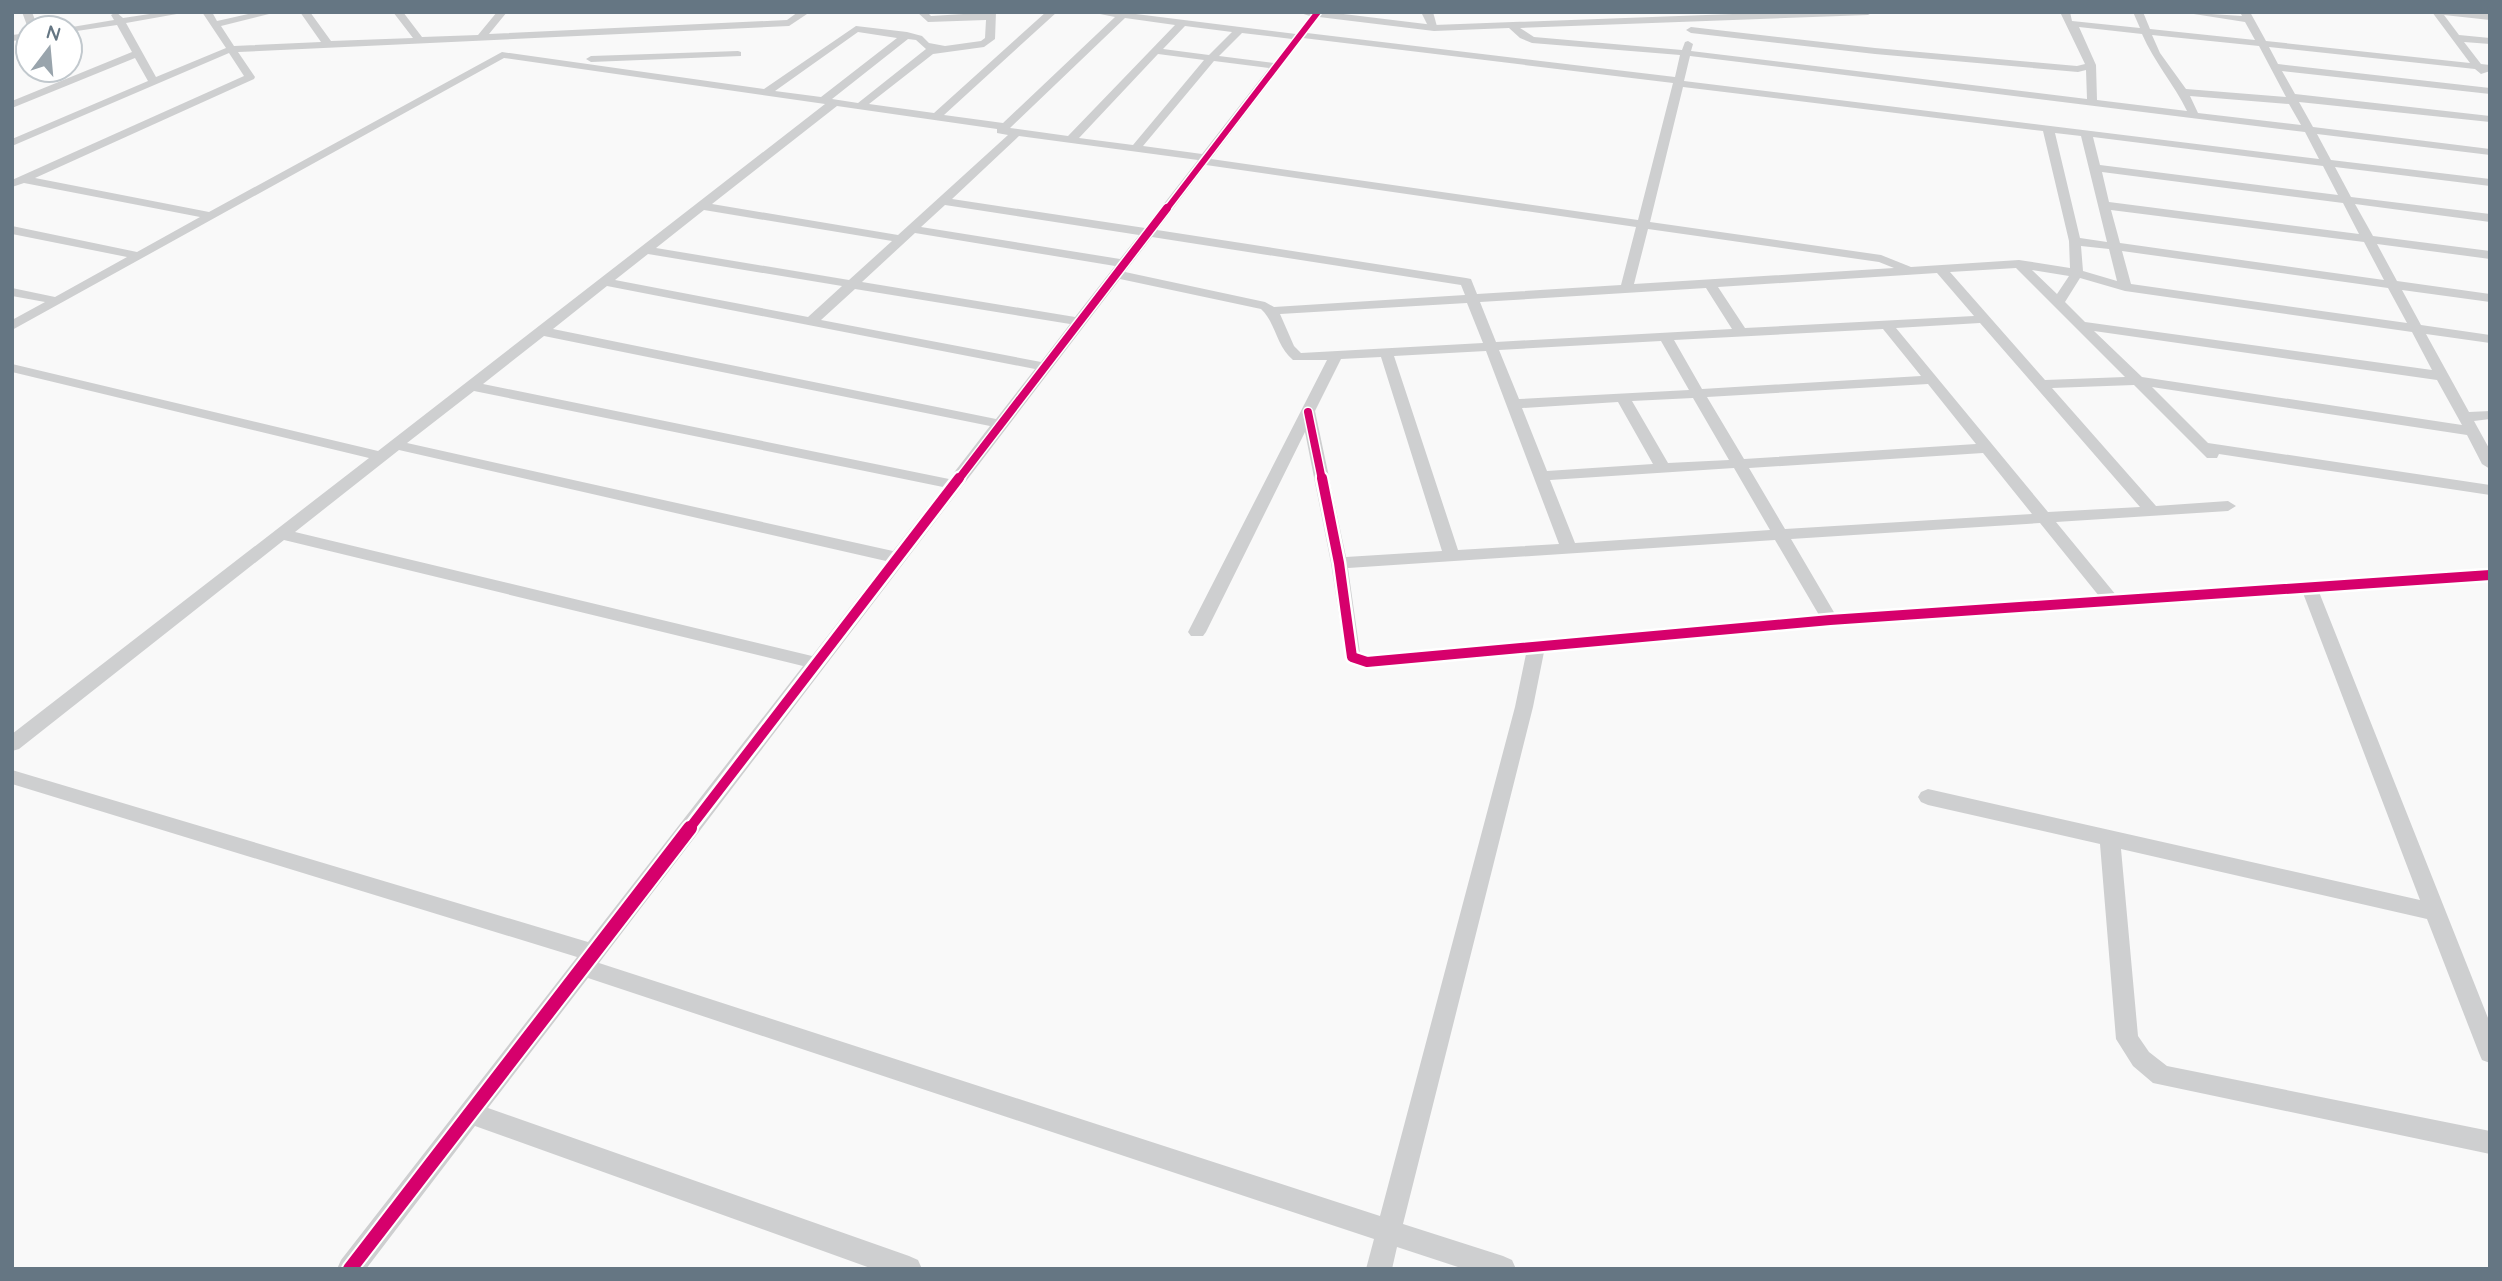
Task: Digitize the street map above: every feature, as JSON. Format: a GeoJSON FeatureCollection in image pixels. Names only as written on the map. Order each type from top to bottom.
{"type":"FeatureCollection","features":[{"type":"Feature","properties":{"kind":"street"},"geometry":{"type":"LineString","coordinates":[[12,15],[27,12]]}},
{"type":"Feature","properties":{"kind":"street"},"geometry":{"type":"LineString","coordinates":[[84,25],[117,17],[183,12]]}},
{"type":"Feature","properties":{"kind":"street"},"geometry":{"type":"LineString","coordinates":[[16,180],[250,77],[207,12]]}},
{"type":"Feature","properties":{"kind":"street"},"geometry":{"type":"LineString","coordinates":[[215,24],[272,12]]}},
{"type":"Feature","properties":{"kind":"street"},"geometry":{"type":"LineString","coordinates":[[305,12],[327,43]]}},
{"type":"Feature","properties":{"kind":"street"},"geometry":{"type":"LineString","coordinates":[[398,12],[418,38]]}},
{"type":"Feature","properties":{"kind":"street"},"geometry":{"type":"LineString","coordinates":[[482,36],[502,12]]}},
{"type":"Feature","properties":{"kind":"street"},"geometry":{"type":"LineString","coordinates":[[12,143],[231,48],[482,36],[566,42],[663,25],[789,23],[805,12]]}},
{"type":"Feature","properties":{"kind":"street"},"geometry":{"type":"LineString","coordinates":[[765,93],[856,29],[919,38],[926,46],[984,44],[990,39],[991,15],[938,20],[928,19],[922,12]]}},
{"type":"Feature","properties":{"kind":"street"},"geometry":{"type":"LineString","coordinates":[[936,117],[1052,12]]}},
{"type":"Feature","properties":{"kind":"street"},"geometry":{"type":"LineString","coordinates":[[1095,12],[2490,183]]}},
{"type":"Feature","properties":{"kind":"street"},"geometry":{"type":"LineString","coordinates":[[1427,12],[1434,28]]}},
{"type":"Feature","properties":{"kind":"street"},"geometry":{"type":"LineString","coordinates":[[1512,12],[1522,36],[1532,40],[1686,53],[2490,152]]}},
{"type":"Feature","properties":{"kind":"street"},"geometry":{"type":"LineString","coordinates":[[1693,24],[1724,15],[1868,12]]}},
{"type":"Feature","properties":{"kind":"street"},"geometry":{"type":"LineString","coordinates":[[2065,12],[2068,23],[2073,24],[2490,68]]}},
{"type":"Feature","properties":{"kind":"street"},"geometry":{"type":"LineString","coordinates":[[2138,12],[2155,53],[2183,92],[2194,115]]}},
{"type":"Feature","properties":{"kind":"street"},"geometry":{"type":"LineString","coordinates":[[2186,12],[2247,16],[2490,464]]}},
{"type":"Feature","properties":{"kind":"street"},"geometry":{"type":"LineString","coordinates":[[2438,12],[2490,17]]}},
{"type":"Feature","properties":{"kind":"street"},"geometry":{"type":"LineString","coordinates":[[2438,12],[2490,82]]}},
{"type":"Feature","properties":{"kind":"street"},"geometry":{"type":"LineString","coordinates":[[350,1269],[1121,269],[1299,36],[1312,13],[1434,28],[1693,24],[1903,54],[2078,69],[2091,65]]}},
{"type":"Feature","properties":{"kind":"street"},"geometry":{"type":"LineString","coordinates":[[811,322],[944,201],[1011,130],[1131,15]]}},
{"type":"Feature","properties":{"kind":"street"},"geometry":{"type":"LineString","coordinates":[[117,17],[154,82]]}},
{"type":"Feature","properties":{"kind":"street"},"geometry":{"type":"LineString","coordinates":[[1071,140],[1182,23]]}},
{"type":"Feature","properties":{"kind":"street"},"geometry":{"type":"LineString","coordinates":[[1627,288],[1693,24]]}},
{"type":"Feature","properties":{"kind":"street"},"geometry":{"type":"LineString","coordinates":[[2073,24],[2091,65],[2092,101]]}},
{"type":"Feature","properties":{"kind":"street"},"geometry":{"type":"LineString","coordinates":[[1135,149],[1194,76],[1239,30]]}},
{"type":"Feature","properties":{"kind":"street"},"geometry":{"type":"LineString","coordinates":[[12,744],[702,206],[907,36]]}},
{"type":"Feature","properties":{"kind":"street"},"geometry":{"type":"LineString","coordinates":[[2456,38],[2490,41]]}},
{"type":"Feature","properties":{"kind":"street"},"geometry":{"type":"LineString","coordinates":[[566,42],[554,61],[738,54]]}},
{"type":"Feature","properties":{"kind":"street"},"geometry":{"type":"LineString","coordinates":[[860,106],[930,51],[941,47]]}},
{"type":"Feature","properties":{"kind":"street"},"geometry":{"type":"LineString","coordinates":[[1155,51],[1276,66]]}},
{"type":"Feature","properties":{"kind":"street"},"geometry":{"type":"LineString","coordinates":[[12,105],[54,83],[137,54]]}},
{"type":"Feature","properties":{"kind":"street"},"geometry":{"type":"LineString","coordinates":[[12,326],[502,55],[936,117],[1071,140],[1881,259],[1914,271]]}},
{"type":"Feature","properties":{"kind":"street"},"geometry":{"type":"LineString","coordinates":[[2274,67],[2490,91]]}},
{"type":"Feature","properties":{"kind":"street"},"geometry":{"type":"LineString","coordinates":[[2183,92],[2293,99],[2490,119]]}},
{"type":"Feature","properties":{"kind":"street"},"geometry":{"type":"LineString","coordinates":[[2048,128],[2074,241],[2077,273],[2058,303]]}},
{"type":"Feature","properties":{"kind":"street"},"geometry":{"type":"LineString","coordinates":[[2086,133],[2125,287]]}},
{"type":"Feature","properties":{"kind":"street"},"geometry":{"type":"LineString","coordinates":[[2095,168],[2490,218]]}},
{"type":"Feature","properties":{"kind":"street"},"geometry":{"type":"LineString","coordinates":[[16,180],[211,216]]}},
{"type":"Feature","properties":{"kind":"street"},"geometry":{"type":"LineString","coordinates":[[944,201],[1466,282],[1569,548]]}},
{"type":"Feature","properties":{"kind":"street"},"geometry":{"type":"LineString","coordinates":[[2104,205],[2490,255]]}},
{"type":"Feature","properties":{"kind":"street"},"geometry":{"type":"LineString","coordinates":[[702,206],[901,239]]}},
{"type":"Feature","properties":{"kind":"street"},"geometry":{"type":"LineString","coordinates":[[912,229],[1121,269],[1265,306],[1272,311],[1290,353],[1298,357],[1983,318]]}},
{"type":"Feature","properties":{"kind":"street"},"geometry":{"type":"LineString","coordinates":[[12,230],[139,256]]}},
{"type":"Feature","properties":{"kind":"street"},"geometry":{"type":"LineString","coordinates":[[2074,241],[2490,298]]}},
{"type":"Feature","properties":{"kind":"street"},"geometry":{"type":"LineString","coordinates":[[646,250],[1080,322]]}},
{"type":"Feature","properties":{"kind":"street"},"geometry":{"type":"LineString","coordinates":[[1272,311],[2019,264],[2077,273],[2125,287],[2490,340]]}},
{"type":"Feature","properties":{"kind":"street"},"geometry":{"type":"LineString","coordinates":[[2019,264],[2208,451],[2490,490]]}},
{"type":"Feature","properties":{"kind":"street"},"geometry":{"type":"LineString","coordinates":[[1940,269],[2152,511]]}},
{"type":"Feature","properties":{"kind":"street"},"geometry":{"type":"LineString","coordinates":[[605,282],[1045,366]]}},
{"type":"Feature","properties":{"kind":"street"},"geometry":{"type":"LineString","coordinates":[[1709,283],[1741,332]]}},
{"type":"Feature","properties":{"kind":"street"},"geometry":{"type":"LineString","coordinates":[[12,292],[57,302]]}},
{"type":"Feature","properties":{"kind":"street"},"geometry":{"type":"LineString","coordinates":[[1886,324],[2112,601]]}},
{"type":"Feature","properties":{"kind":"street"},"geometry":{"type":"LineString","coordinates":[[2080,325],[2442,376]]}},
{"type":"Feature","properties":{"kind":"street"},"geometry":{"type":"LineString","coordinates":[[542,331],[1000,424]]}},
{"type":"Feature","properties":{"kind":"street"},"geometry":{"type":"LineString","coordinates":[[1665,337],[1830,620]]}},
{"type":"Feature","properties":{"kind":"street"},"geometry":{"type":"LineString","coordinates":[[1386,352],[1451,555]]}},
{"type":"Feature","properties":{"kind":"street"},"geometry":{"type":"LineString","coordinates":[[1197,632],[1336,355]]}},
{"type":"Feature","properties":{"kind":"street"},"geometry":{"type":"LineString","coordinates":[[12,368],[381,456]]}},
{"type":"Feature","properties":{"kind":"street"},"geometry":{"type":"LineString","coordinates":[[1513,404],[1931,380]]}},
{"type":"Feature","properties":{"kind":"street"},"geometry":{"type":"LineString","coordinates":[[2041,384],[2137,381],[2472,431]]}},
{"type":"Feature","properties":{"kind":"street"},"geometry":{"type":"LineString","coordinates":[[471,386],[954,485]]}},
{"type":"Feature","properties":{"kind":"street"},"geometry":{"type":"LineString","coordinates":[[1623,398],[1663,468]]}},
{"type":"Feature","properties":{"kind":"street"},"geometry":{"type":"LineString","coordinates":[[1308,412],[1339,563],[1352,657],[1367,662],[1830,620],[2490,575]]}},
{"type":"Feature","properties":{"kind":"street"},"geometry":{"type":"LineString","coordinates":[[2464,417],[2490,415]]}},
{"type":"Feature","properties":{"kind":"street"},"geometry":{"type":"LineString","coordinates":[[395,445],[898,558]]}},
{"type":"Feature","properties":{"kind":"street"},"geometry":{"type":"LineString","coordinates":[[1541,476],[1987,447]]}},
{"type":"Feature","properties":{"kind":"street"},"geometry":{"type":"LineString","coordinates":[[1339,563],[2228,506]]}},
{"type":"Feature","properties":{"kind":"street"},"geometry":{"type":"LineString","coordinates":[[281,534],[816,663]]}},
{"type":"Feature","properties":{"kind":"street"},"geometry":{"type":"LineString","coordinates":[[2309,587],[2490,1053]]}},
{"type":"Feature","properties":{"kind":"street"},"geometry":{"type":"LineString","coordinates":[[1379,1269],[1524,707],[1536,648]]}},
{"type":"Feature","properties":{"kind":"street"},"geometry":{"type":"LineString","coordinates":[[12,777],[588,960],[1503,1269]]}},
{"type":"Feature","properties":{"kind":"street"},"geometry":{"type":"LineString","coordinates":[[1927,797],[2435,912]]}},
{"type":"Feature","properties":{"kind":"street"},"geometry":{"type":"LineString","coordinates":[[2110,839],[2127,1039],[2141,1059],[2161,1075],[2490,1143]]}},
{"type":"Feature","properties":{"kind":"street"},"geometry":{"type":"LineString","coordinates":[[470,1113],[909,1269]]}},
{"type":"Feature","properties":{"kind":"cycle path"},"geometry":{"type":"LineString","coordinates":[[350,1269],[1318,12]]}},
{"type":"Feature","properties":{"kind":"cycle path"},"geometry":{"type":"LineString","coordinates":[[1308,412],[1339,563],[1352,657],[1367,662],[1830,620],[2490,575]]}}]}
